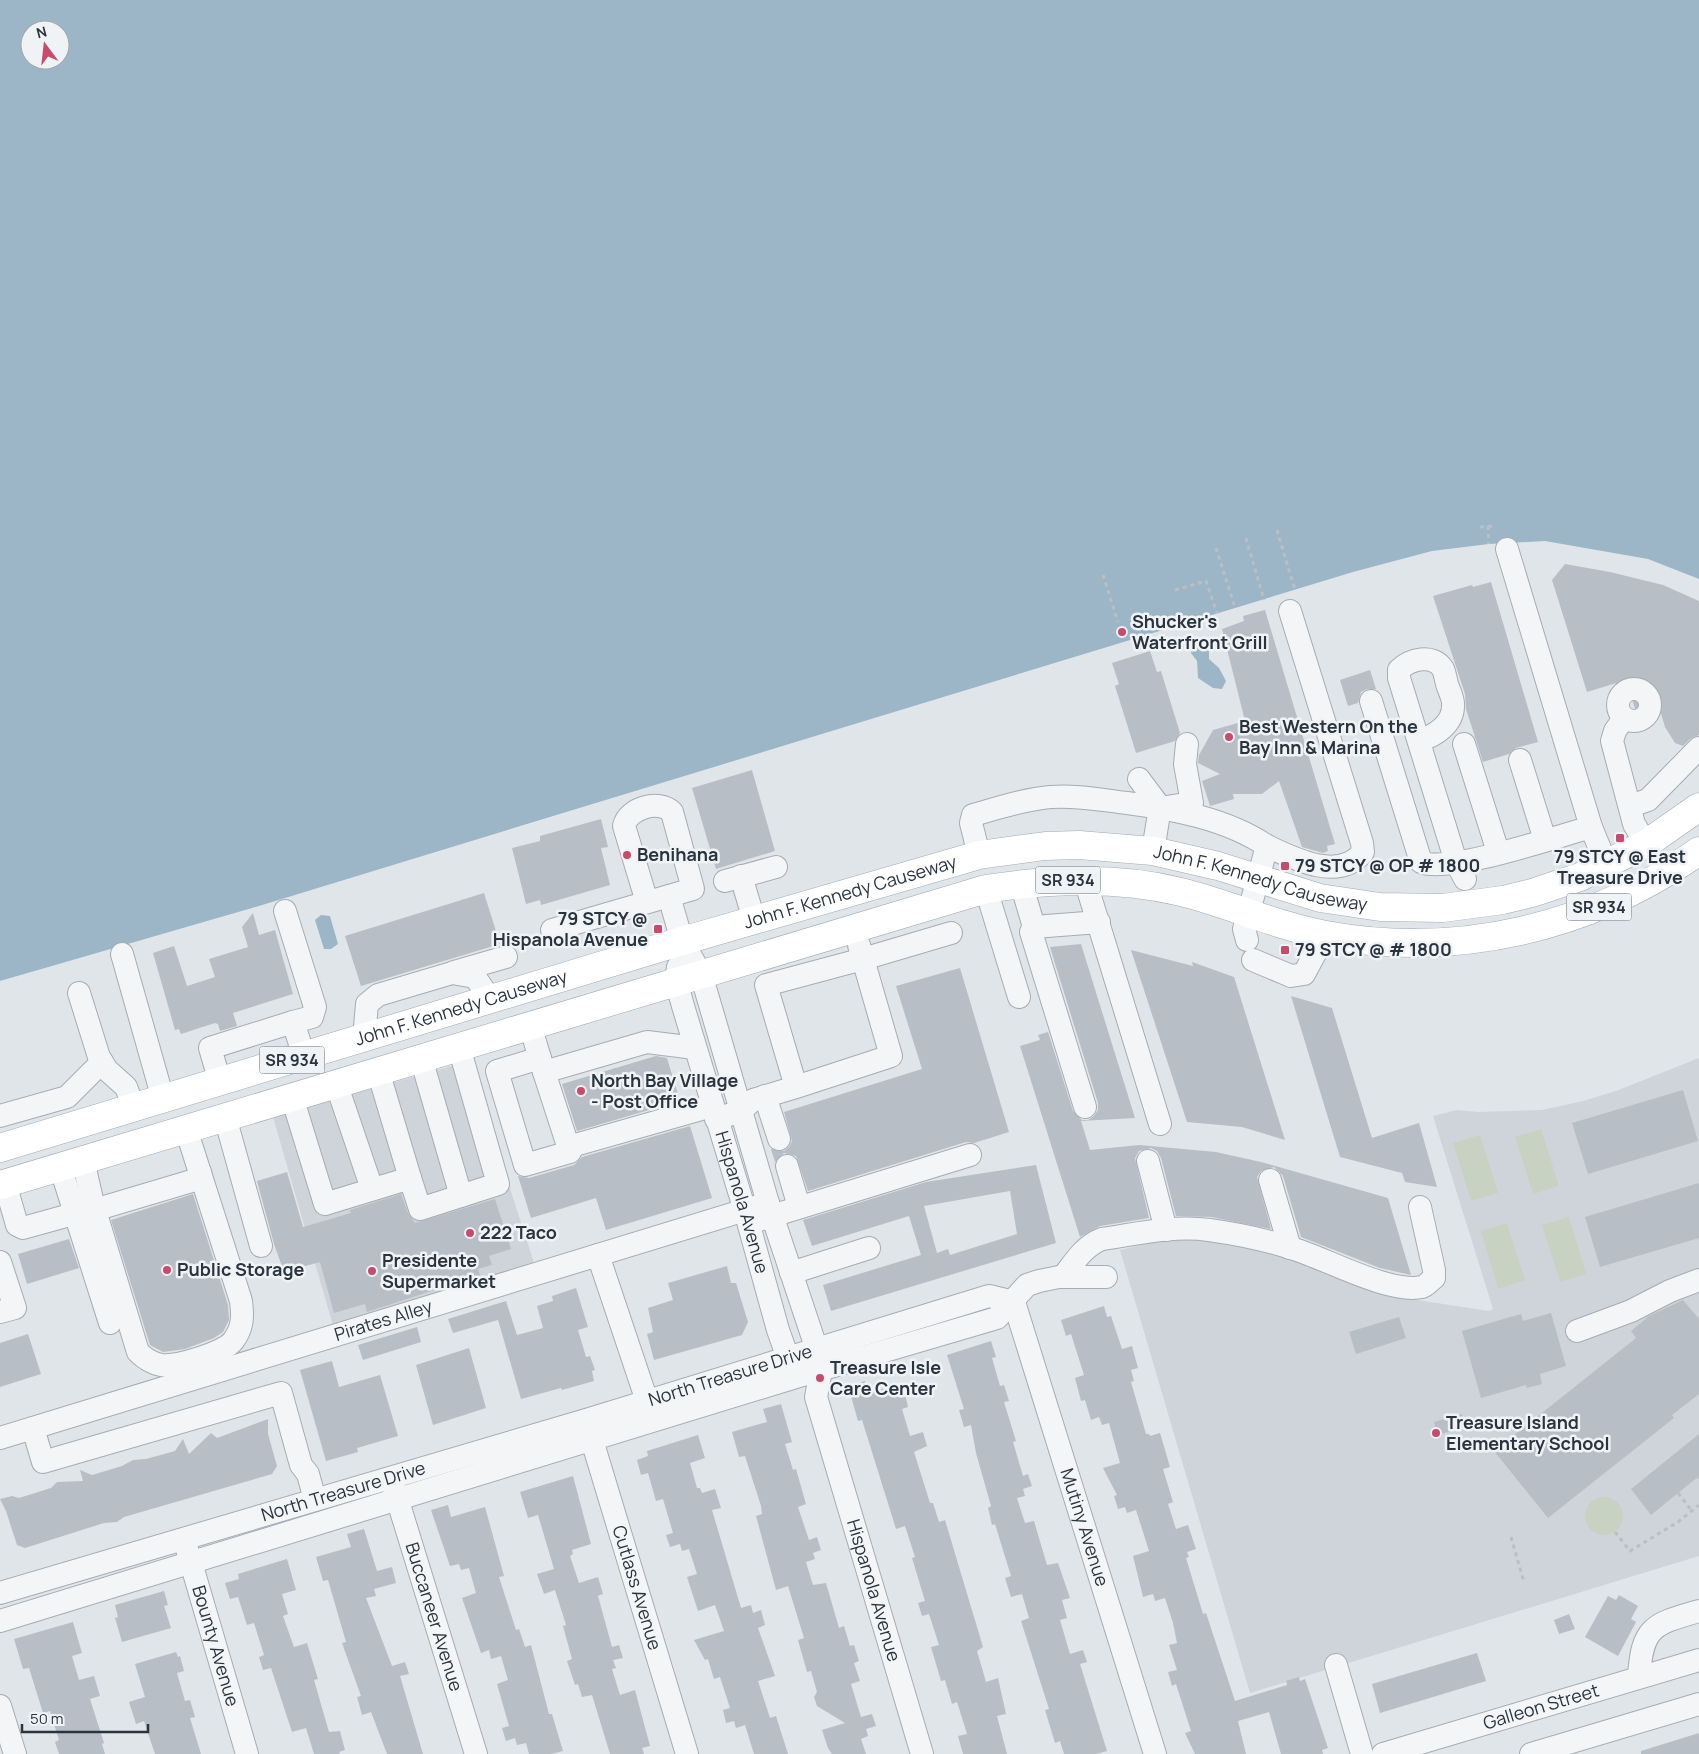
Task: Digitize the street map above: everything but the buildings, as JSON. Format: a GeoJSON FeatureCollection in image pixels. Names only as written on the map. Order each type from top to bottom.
{"type":"FeatureCollection","features":[{"type":"Feature","properties":{"kind":"main road","name":"John F. Kennedy Causeway"},"geometry":{"type":"LineString","coordinates":[[0,1148],[682,941],[979,855],[1062,845],[1153,851],[1218,866],[1320,898],[1350,904],[1412,909],[1469,906],[1503,900],[1555,886],[1607,866],[1646,844],[1699,807]]}},
{"type":"Feature","properties":{"kind":"main road","name":"John F. Kennedy Causeway"},"geometry":{"type":"LineString","coordinates":[[2,1184],[956,896],[986,889],[1021,884],[1085,880],[1122,882],[1181,891],[1325,935],[1386,942],[1444,943],[1513,934],[1572,917],[1599,907],[1651,882],[1699,851]]}},
{"type":"Feature","properties":{"kind":"main road"},"geometry":{"type":"LineString","coordinates":[[946,863],[956,896]]}},
{"type":"Feature","properties":{"kind":"main road"},"geometry":{"type":"LineString","coordinates":[[1503,900],[1513,934]]}},
{"type":"Feature","properties":{"kind":"main road"},"geometry":{"type":"LineString","coordinates":[[451,1012],[459,1047]]}},
{"type":"Feature","properties":{"kind":"main road"},"geometry":{"type":"LineString","coordinates":[[72,1163],[73,1126]]}},
{"type":"Feature","properties":{"kind":"street"},"geometry":{"type":"LineString","coordinates":[[1498,546],[1591,827],[1607,866]]}},
{"type":"Feature","properties":{"kind":"street"},"geometry":{"type":"LineString","coordinates":[[979,855],[971,818],[980,806],[1048,797],[1071,796],[1185,813],[1249,834],[1267,846],[1302,862],[1320,866],[1341,865],[1356,860],[1363,852],[1362,842],[1292,600]]}},
{"type":"Feature","properties":{"kind":"street"},"geometry":{"type":"LineString","coordinates":[[1371,701],[1421,862],[1425,864],[1464,867],[1498,852],[1591,827]]}},
{"type":"Feature","properties":{"kind":"street"},"geometry":{"type":"LineString","coordinates":[[1624,718],[1615,731],[1612,741],[1634,824],[1646,844]]}},
{"type":"Feature","properties":{"kind":"street"},"geometry":{"type":"LineString","coordinates":[[1426,738],[1464,867],[1469,906]]}},
{"type":"Feature","properties":{"kind":"street"},"geometry":{"type":"LineString","coordinates":[[1160,808],[1192,803],[1185,764],[1187,744]]}},
{"type":"Feature","properties":{"kind":"street"},"geometry":{"type":"LineString","coordinates":[[1464,744],[1498,852]]}},
{"type":"Feature","properties":{"kind":"street"},"geometry":{"type":"LineString","coordinates":[[1630,806],[1648,800],[1696,752]]}},
{"type":"Feature","properties":{"kind":"street"},"geometry":{"type":"LineString","coordinates":[[1520,760],[1545,840]]}},
{"type":"Feature","properties":{"kind":"street"},"geometry":{"type":"LineString","coordinates":[[1139,780],[1160,808],[1153,851]]}},
{"type":"Feature","properties":{"kind":"street"},"geometry":{"type":"LineString","coordinates":[[552,930],[693,889],[672,812],[667,807],[659,804],[632,812],[626,819],[624,826],[647,902]]}},
{"type":"Feature","properties":{"kind":"street"},"geometry":{"type":"LineString","coordinates":[[1267,846],[1244,929],[1250,950],[1291,976],[1304,974],[1325,935]]}},
{"type":"Feature","properties":{"kind":"street"},"geometry":{"type":"LineString","coordinates":[[754,920],[733,879],[776,867]]}},
{"type":"Feature","properties":{"kind":"street"},"geometry":{"type":"LineString","coordinates":[[1085,880],[1160,1124]]}},
{"type":"Feature","properties":{"kind":"street"},"geometry":{"type":"LineString","coordinates":[[1021,884],[1034,927],[1032,932],[1085,1107]]}},
{"type":"Feature","properties":{"kind":"street"},"geometry":{"type":"LineString","coordinates":[[986,889],[1020,997]]}},
{"type":"Feature","properties":{"kind":"street"},"geometry":{"type":"LineString","coordinates":[[669,896],[682,941]]}},
{"type":"Feature","properties":{"kind":"street"},"geometry":{"type":"LineString","coordinates":[[220,1082],[210,1048],[312,1016],[315,1007],[285,912]]}},
{"type":"Feature","properties":{"kind":"street"},"geometry":{"type":"LineString","coordinates":[[1034,927],[1099,922]]}},
{"type":"Feature","properties":{"kind":"street"},"geometry":{"type":"LineString","coordinates":[[568,1147],[714,1113],[741,1111],[753,1100],[891,1056],[853,928]]}},
{"type":"Feature","properties":{"kind":"street"},"geometry":{"type":"LineString","coordinates":[[796,1087],[766,985],[951,933]]}},
{"type":"Feature","properties":{"kind":"street","name":"Hispanola Avenue"},"geometry":{"type":"LineString","coordinates":[[682,941],[688,977],[695,1048],[714,1113],[792,1367],[816,1397]]}},
{"type":"Feature","properties":{"kind":"street"},"geometry":{"type":"LineString","coordinates":[[122,954],[163,1099]]}},
{"type":"Feature","properties":{"kind":"street"},"geometry":{"type":"LineString","coordinates":[[364,1038],[368,1004],[378,995],[506,957]]}},
{"type":"Feature","properties":{"kind":"street"},"geometry":{"type":"LineString","coordinates":[[452,972],[475,976],[491,1000]]}},
{"type":"Feature","properties":{"kind":"street","name":"Hispanola Avenue"},"geometry":{"type":"LineString","coordinates":[[688,977],[741,1111],[818,1360],[816,1397],[922,1754]]}},
{"type":"Feature","properties":{"kind":"street"},"geometry":{"type":"LineString","coordinates":[[79,993],[102,1062],[107,1070],[126,1087],[134,1108]]}},
{"type":"Feature","properties":{"kind":"street"},"geometry":{"type":"LineString","coordinates":[[293,1022],[304,1056]]}},
{"type":"Feature","properties":{"kind":"street"},"geometry":{"type":"LineString","coordinates":[[530,1025],[542,1065],[570,1152],[525,1165],[497,1071],[542,1065],[647,1042],[695,1048]]}},
{"type":"Feature","properties":{"kind":"street"},"geometry":{"type":"LineString","coordinates":[[378,1071],[420,1209],[495,1186],[498,1182],[459,1047]]}},
{"type":"Feature","properties":{"kind":"street"},"geometry":{"type":"LineString","coordinates":[[421,1058],[461,1196]]}},
{"type":"Feature","properties":{"kind":"street"},"geometry":{"type":"LineString","coordinates":[[0,1116],[67,1097],[102,1062]]}},
{"type":"Feature","properties":{"kind":"street"},"geometry":{"type":"LineString","coordinates":[[336,1083],[372,1189]]}},
{"type":"Feature","properties":{"kind":"street"},"geometry":{"type":"LineString","coordinates":[[747,1133],[776,1132],[765,1096]]}},
{"type":"Feature","properties":{"kind":"street"},"geometry":{"type":"LineString","coordinates":[[292,1097],[325,1204],[410,1178]]}},
{"type":"Feature","properties":{"kind":"street"},"geometry":{"type":"LineString","coordinates":[[224,1117],[261,1246]]}},
{"type":"Feature","properties":{"kind":"street"},"geometry":{"type":"LineString","coordinates":[[85,1209],[138,1352],[148,1361],[162,1365],[178,1364],[221,1350],[232,1342],[240,1329],[243,1316],[241,1301],[186,1129]]}},
{"type":"Feature","properties":{"kind":"street","name":"Pirates Alley"},"geometry":{"type":"LineString","coordinates":[[0,1438],[598,1256],[747,1217],[770,1209],[799,1207],[970,1155]]}},
{"type":"Feature","properties":{"kind":"street"},"geometry":{"type":"LineString","coordinates":[[1148,1160],[1166,1230]]}},
{"type":"Feature","properties":{"kind":"street"},"geometry":{"type":"LineString","coordinates":[[72,1163],[85,1209],[110,1323]]}},
{"type":"Feature","properties":{"kind":"street"},"geometry":{"type":"LineString","coordinates":[[787,1166],[799,1207]]}},
{"type":"Feature","properties":{"kind":"street"},"geometry":{"type":"LineString","coordinates":[[2,1184],[18,1225],[23,1228],[85,1209],[101,1208],[195,1180],[200,1172]]}},
{"type":"Feature","properties":{"kind":"street"},"geometry":{"type":"LineString","coordinates":[[1270,1180],[1290,1248]]}},
{"type":"Feature","properties":{"kind":"street"},"geometry":{"type":"LineString","coordinates":[[1063,1277],[1082,1251],[1092,1243],[1102,1239],[1166,1230],[1206,1229],[1242,1235],[1290,1248],[1373,1280],[1410,1287],[1424,1287],[1434,1278],[1434,1270],[1420,1207]]}},
{"type":"Feature","properties":{"kind":"street"},"geometry":{"type":"LineString","coordinates":[[791,1273],[869,1248]]}},
{"type":"Feature","properties":{"kind":"street"},"geometry":{"type":"LineString","coordinates":[[598,1256],[647,1402]]}},
{"type":"Feature","properties":{"kind":"street"},"geometry":{"type":"LineString","coordinates":[[0,1262],[15,1308],[0,1312]]}},
{"type":"Feature","properties":{"kind":"street"},"geometry":{"type":"LineString","coordinates":[[1014,1302],[1027,1285],[1063,1277],[1106,1277]]}},
{"type":"Feature","properties":{"kind":"street"},"geometry":{"type":"LineString","coordinates":[[1577,1331],[1632,1311],[1670,1291],[1699,1280]]}},
{"type":"Feature","properties":{"kind":"street","name":"North Treasure Drive"},"geometry":{"type":"LineString","coordinates":[[0,1593],[391,1478],[589,1430],[647,1402],[818,1360],[989,1296],[1014,1302]]}},
{"type":"Feature","properties":{"kind":"street","name":"Mutiny Avenue"},"geometry":{"type":"LineString","coordinates":[[1014,1302],[1154,1754]]}},
{"type":"Feature","properties":{"kind":"street","name":"North Treasure Drive"},"geometry":{"type":"LineString","coordinates":[[0,1621],[398,1500],[589,1430],[792,1367]]}},
{"type":"Feature","properties":{"kind":"street"},"geometry":{"type":"LineString","coordinates":[[33,1428],[43,1462],[281,1393],[301,1465],[308,1474],[315,1500]]}},
{"type":"Feature","properties":{"kind":"street","name":"Cutlass Avenue"},"geometry":{"type":"LineString","coordinates":[[589,1430],[687,1754]]}},
{"type":"Feature","properties":{"kind":"street","name":"Buccaneer Avenue"},"geometry":{"type":"LineString","coordinates":[[391,1478],[476,1754]]}},
{"type":"Feature","properties":{"kind":"street","name":"Bounty Avenue"},"geometry":{"type":"LineString","coordinates":[[184,1539],[247,1754]]}},
{"type":"Feature","properties":{"kind":"street"},"geometry":{"type":"LineString","coordinates":[[1640,1677],[1643,1650],[1650,1632],[1656,1625],[1699,1612]]}},
{"type":"Feature","properties":{"kind":"street","name":"Galleon Street"},"geometry":{"type":"LineString","coordinates":[[1383,1754],[1699,1660]]}},
{"type":"Feature","properties":{"kind":"street"},"geometry":{"type":"LineString","coordinates":[[1336,1665],[1362,1754]]}},
{"type":"Feature","properties":{"kind":"street"},"geometry":{"type":"LineString","coordinates":[[1531,1754],[1699,1704]]}},
{"type":"Feature","properties":{"kind":"street"},"geometry":{"type":"LineString","coordinates":[[0,1706],[15,1754]]}},
{"type":"Feature","properties":{"kind":"path"},"geometry":{"type":"LineString","coordinates":[[1488,526],[1498,546]]}},
{"type":"Feature","properties":{"kind":"path"},"geometry":{"type":"LineString","coordinates":[[1480,527],[1496,526]]}},
{"type":"Feature","properties":{"kind":"path"},"geometry":{"type":"LineString","coordinates":[[1277,530],[1292,600]]}},
{"type":"Feature","properties":{"kind":"path"},"geometry":{"type":"LineString","coordinates":[[1246,538],[1264,600]]}},
{"type":"Feature","properties":{"kind":"path"},"geometry":{"type":"LineString","coordinates":[[1216,548],[1235,608]]}},
{"type":"Feature","properties":{"kind":"path"},"geometry":{"type":"LineString","coordinates":[[1104,575],[1118,622]]}},
{"type":"Feature","properties":{"kind":"path"},"geometry":{"type":"LineString","coordinates":[[1175,590],[1206,581],[1217,614]]}},
{"type":"Feature","properties":{"kind":"path"},"geometry":{"type":"LineString","coordinates":[[1678,1493],[1692,1510]]}},
{"type":"Feature","properties":{"kind":"path"},"geometry":{"type":"LineString","coordinates":[[1615,1532],[1630,1551],[1678,1522],[1699,1505]]}},
{"type":"Feature","properties":{"kind":"path"},"geometry":{"type":"LineString","coordinates":[[1511,1536],[1524,1582]]}},
{"type":"Feature","properties":{"kind":"shaded area","name":"Treasure Island Elementary School"},"geometry":{"type":"Polygon","coordinates":[[[1699,1058],[1699,1556],[1250,1693],[1120,1250],[1166,1239],[1210,1235],[1271,1251],[1349,1283],[1404,1298],[1489,1311],[1493,1309],[1433,1116],[1457,1110],[1478,1112],[1542,1110],[1616,1091],[1699,1058]]]}},
{"type":"Feature","properties":{"kind":"shaded area"},"geometry":{"type":"Polygon","coordinates":[[[469,1061],[535,1266],[334,1329],[273,1117],[469,1061]]]}},
{"type":"Feature","properties":{"kind":"green space"},"geometry":{"type":"Polygon","coordinates":[[[1541,1129],[1559,1186],[1533,1194],[1515,1137],[1541,1129]]]}},
{"type":"Feature","properties":{"kind":"green space"},"geometry":{"type":"Polygon","coordinates":[[[1480,1135],[1498,1193],[1471,1201],[1453,1143],[1480,1135]]]}},
{"type":"Feature","properties":{"kind":"green space"},"geometry":{"type":"Polygon","coordinates":[[[1569,1217],[1586,1274],[1560,1282],[1542,1225],[1569,1217]]]}},
{"type":"Feature","properties":{"kind":"green space"},"geometry":{"type":"Polygon","coordinates":[[[1507,1223],[1525,1280],[1498,1289],[1481,1231],[1507,1223]]]}},
{"type":"Feature","properties":{"kind":"green space"},"geometry":{"type":"Polygon","coordinates":[[[1604,1497],[1618,1502],[1623,1516],[1618,1530],[1604,1535],[1590,1530],[1585,1516],[1590,1502],[1604,1497]]]}},
{"type":"Feature","properties":{"kind":"water"},"geometry":{"type":"Polygon","coordinates":[[[0,0],[1699,0],[1699,579],[1648,559],[1545,541],[1489,544],[1432,551],[1353,572],[252,908],[0,981],[0,0]]]}},
{"type":"Feature","properties":{"kind":"water"},"geometry":{"type":"Polygon","coordinates":[[[1200,641],[1209,647],[1209,659],[1219,668],[1226,681],[1222,689],[1213,688],[1198,678],[1197,661],[1191,653],[1192,646],[1200,641]]]}},
{"type":"Feature","properties":{"kind":"water"},"geometry":{"type":"Polygon","coordinates":[[[321,915],[330,916],[338,944],[331,949],[324,949],[315,920],[321,915]]]}},
{"type":"Feature","properties":{"kind":"place","name":"Shucker's Waterfront Grill"},"geometry":{"type":"Point","coordinates":[1122,632]}},
{"type":"Feature","properties":{"kind":"place","name":"Best Western On the Bay Inn & Marina"},"geometry":{"type":"Point","coordinates":[1229,737]}},
{"type":"Feature","properties":{"kind":"place","name":"79 STCY @ East Treasure Drive"},"geometry":{"type":"Point","coordinates":[1620,838]}},
{"type":"Feature","properties":{"kind":"place","name":"Benihana"},"geometry":{"type":"Point","coordinates":[627,855]}},
{"type":"Feature","properties":{"kind":"place","name":"79 STCY @ OP # 1800"},"geometry":{"type":"Point","coordinates":[1285,866]}},
{"type":"Feature","properties":{"kind":"place","name":"79 STCY @ Hispanola Avenue"},"geometry":{"type":"Point","coordinates":[658,929]}},
{"type":"Feature","properties":{"kind":"place","name":"79 STCY @ # 1800"},"geometry":{"type":"Point","coordinates":[1285,950]}},
{"type":"Feature","properties":{"kind":"place","name":"North Bay Village - Post Office"},"geometry":{"type":"Point","coordinates":[581,1091]}},
{"type":"Feature","properties":{"kind":"place","name":"222 Taco"},"geometry":{"type":"Point","coordinates":[470,1233]}},
{"type":"Feature","properties":{"kind":"place","name":"Public Storage"},"geometry":{"type":"Point","coordinates":[167,1270]}},
{"type":"Feature","properties":{"kind":"place","name":"Presidente Supermarket"},"geometry":{"type":"Point","coordinates":[372,1271]}},
{"type":"Feature","properties":{"kind":"place","name":"Treasure Isle Care Center"},"geometry":{"type":"Point","coordinates":[820,1378]}},
{"type":"Feature","properties":{"kind":"place","name":"Treasure Island Elementary School"},"geometry":{"type":"Point","coordinates":[1436,1433]}}]}
